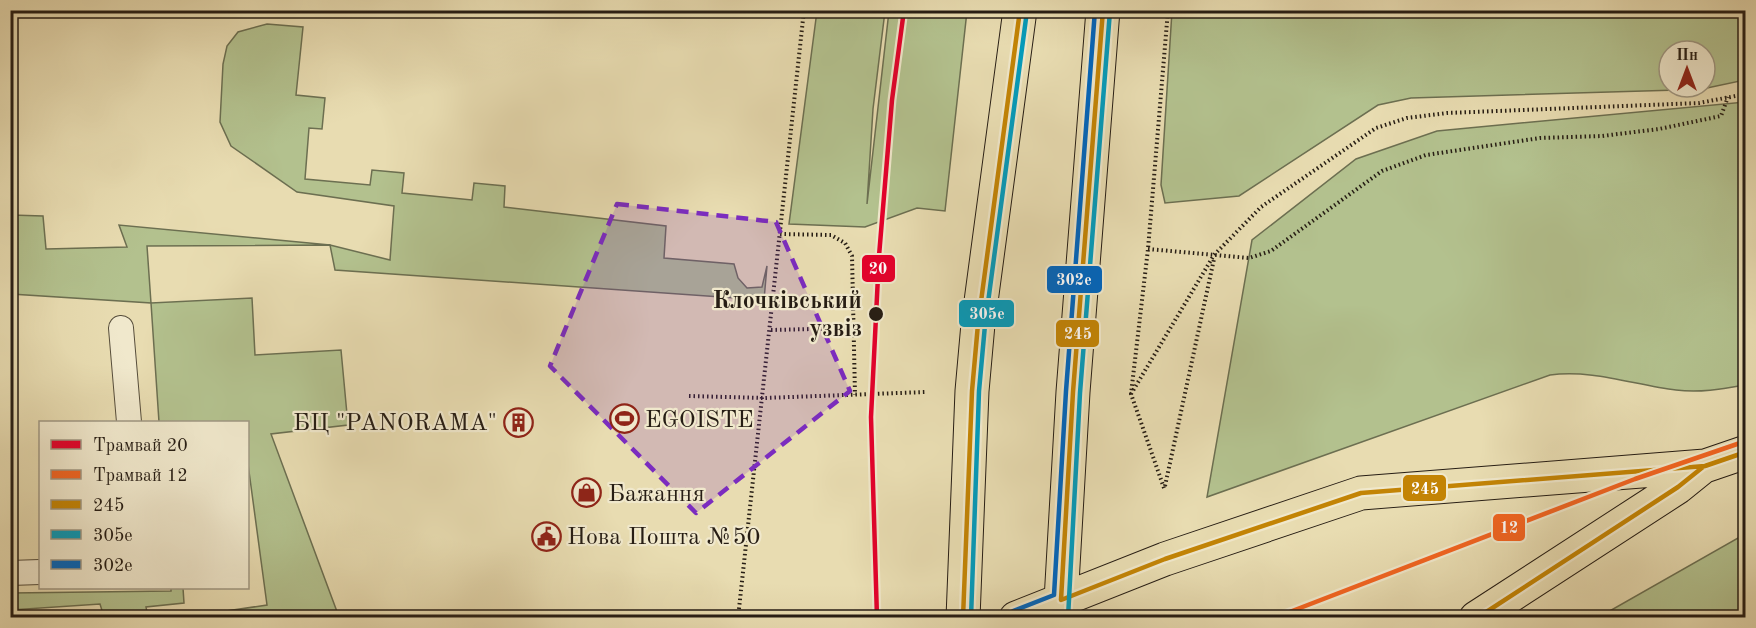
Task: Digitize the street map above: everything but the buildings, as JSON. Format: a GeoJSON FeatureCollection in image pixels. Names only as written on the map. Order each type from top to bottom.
{"type":"FeatureCollection","features":[{"type":"Feature","properties":{"kind":"main road"},"geometry":{"type":"LineString","coordinates":[[963,618],[972,391],[978,324],[1020,10]]}},
{"type":"Feature","properties":{"kind":"main road"},"geometry":{"type":"LineString","coordinates":[[1060,609],[1073,392],[1103,10]]}},
{"type":"Feature","properties":{"kind":"main road"},"geometry":{"type":"LineString","coordinates":[[1016,618],[1060,609],[1165,559],[1361,493],[1705,466],[1746,452]]}},
{"type":"Feature","properties":{"kind":"main road"},"geometry":{"type":"LineString","coordinates":[[1476,618],[1677,487],[1705,466]]}},
{"type":"Feature","properties":{"kind":"lane"},"geometry":{"type":"LineString","coordinates":[[121,328],[129,421]]}},
{"type":"Feature","properties":{"kind":"lane"},"geometry":{"type":"LineString","coordinates":[[10,573],[39,572]]}},
{"type":"Feature","properties":{"kind":"path"},"geometry":{"type":"LineString","coordinates":[[738,618],[764,398],[804,10]]}},
{"type":"Feature","properties":{"kind":"path"},"geometry":{"type":"LineString","coordinates":[[1168,10],[1148,249],[1131,394],[1164,488],[1214,255]]}},
{"type":"Feature","properties":{"kind":"path"},"geometry":{"type":"LineString","coordinates":[[1131,394],[1214,255],[1261,207],[1376,128],[1407,118],[1447,113],[1699,103],[1746,94]]}},
{"type":"Feature","properties":{"kind":"path"},"geometry":{"type":"LineString","coordinates":[[1148,249],[1249,258],[1271,251],[1382,171],[1426,155],[1540,138],[1602,136],[1659,129],[1721,116],[1728,97]]}},
{"type":"Feature","properties":{"kind":"path"},"geometry":{"type":"LineString","coordinates":[[780,234],[831,235],[845,243],[852,256],[855,394]]}},
{"type":"Feature","properties":{"kind":"path"},"geometry":{"type":"LineString","coordinates":[[771,330],[854,328]]}},
{"type":"Feature","properties":{"kind":"path"},"geometry":{"type":"LineString","coordinates":[[689,396],[764,398],[926,392]]}},
{"type":"Feature","properties":{"kind":"highlighted area"},"geometry":{"type":"Polygon","coordinates":[[[617,204],[776,222],[850,391],[696,513],[550,366],[617,204]]]}},
{"type":"Feature","properties":{"kind":"green space"},"geometry":{"type":"Polygon","coordinates":[[[817,11],[885,11],[873,109],[867,204],[889,11],[967,11],[945,211],[917,208],[865,227],[789,224],[817,11]]]}},
{"type":"Feature","properties":{"kind":"green space"},"geometry":{"type":"Polygon","coordinates":[[[1172,11],[1745,11],[1745,80],[1717,86],[1717,39],[1657,39],[1657,91],[1411,98],[1378,105],[1239,196],[1165,203],[1161,185],[1172,11]]]}},
{"type":"Feature","properties":{"kind":"green space"},"geometry":{"type":"Polygon","coordinates":[[[267,24],[303,27],[296,95],[325,98],[322,129],[309,128],[305,179],[370,185],[372,170],[404,173],[402,193],[472,200],[474,183],[505,186],[504,207],[666,226],[664,258],[734,264],[738,278],[747,288],[762,287],[767,266],[764,300],[335,270],[330,245],[390,260],[394,206],[297,192],[231,146],[220,122],[223,64],[227,46],[238,32],[267,24]]]}},
{"type":"Feature","properties":{"kind":"green space"},"geometry":{"type":"Polygon","coordinates":[[[1745,102],[1745,385],[1685,391],[1581,374],[1550,375],[1207,497],[1252,240],[1356,159],[1437,131],[1745,102]]]}},
{"type":"Feature","properties":{"kind":"green space"},"geometry":{"type":"Polygon","coordinates":[[[11,215],[43,216],[46,249],[127,247],[119,225],[330,245],[147,246],[151,303],[11,294],[11,215]]]}},
{"type":"Feature","properties":{"kind":"green space"},"geometry":{"type":"Polygon","coordinates":[[[252,298],[255,355],[341,350],[348,425],[271,434],[339,617],[186,617],[267,605],[249,471],[249,421],[159,421],[151,303],[252,298]]]}},
{"type":"Feature","properties":{"kind":"green space"},"geometry":{"type":"Polygon","coordinates":[[[1745,534],[1745,617],[1599,617],[1745,534]]]}},
{"type":"Feature","properties":{"kind":"green space"},"geometry":{"type":"Polygon","coordinates":[[[171,589],[183,589],[184,603],[146,607],[148,617],[104,617],[100,604],[11,610],[11,593],[171,591],[171,589]]]}},
{"type":"Feature","properties":{"kind":"tram line","name":"20"},"geometry":{"type":"LineString","coordinates":[[877,618],[871,417],[879,256],[892,100],[904,10]]}},
{"type":"Feature","properties":{"kind":"tram line","name":"12"},"geometry":{"type":"LineString","coordinates":[[1274,618],[1635,479],[1746,441]]}},
{"type":"Feature","properties":{"kind":"transit line","name":"245"},"geometry":{"type":"LineString","coordinates":[[963,618],[972,391],[978,324],[1020,10]]}},
{"type":"Feature","properties":{"kind":"transit line","name":"302е"},"geometry":{"type":"LineString","coordinates":[[1013,611],[1054,595],[1066,391],[1095,10]]}},
{"type":"Feature","properties":{"kind":"transit line","name":"245"},"geometry":{"type":"LineString","coordinates":[[1103,10],[1073,392],[1061,600],[1165,559],[1361,493],[1705,466],[1746,452]]}},
{"type":"Feature","properties":{"kind":"transit line","name":"305e"},"geometry":{"type":"LineString","coordinates":[[971,618],[979,391],[985,325],[1027,11]]}},
{"type":"Feature","properties":{"kind":"transit line","name":"305e"},"geometry":{"type":"LineString","coordinates":[[1068,618],[1080,393],[1110,11]]}},
{"type":"Feature","properties":{"kind":"transit line","name":"245"},"geometry":{"type":"LineString","coordinates":[[1477,618],[1678,487],[1703,467]]}},
{"type":"Feature","properties":{"kind":"place","name":"Клочківський узвіз"},"geometry":{"type":"Point","coordinates":[876,314]}},
{"type":"Feature","properties":{"kind":"place","name":"EGOISTE"},"geometry":{"type":"Point","coordinates":[624,419]}},
{"type":"Feature","properties":{"kind":"place","name":"БЦ \"PANORAMA\""},"geometry":{"type":"Point","coordinates":[518,422]}},
{"type":"Feature","properties":{"kind":"place","name":"Бажання"},"geometry":{"type":"Point","coordinates":[587,493]}},
{"type":"Feature","properties":{"kind":"place","name":"Нова Пошта №50"},"geometry":{"type":"Point","coordinates":[546,536]}}]}
